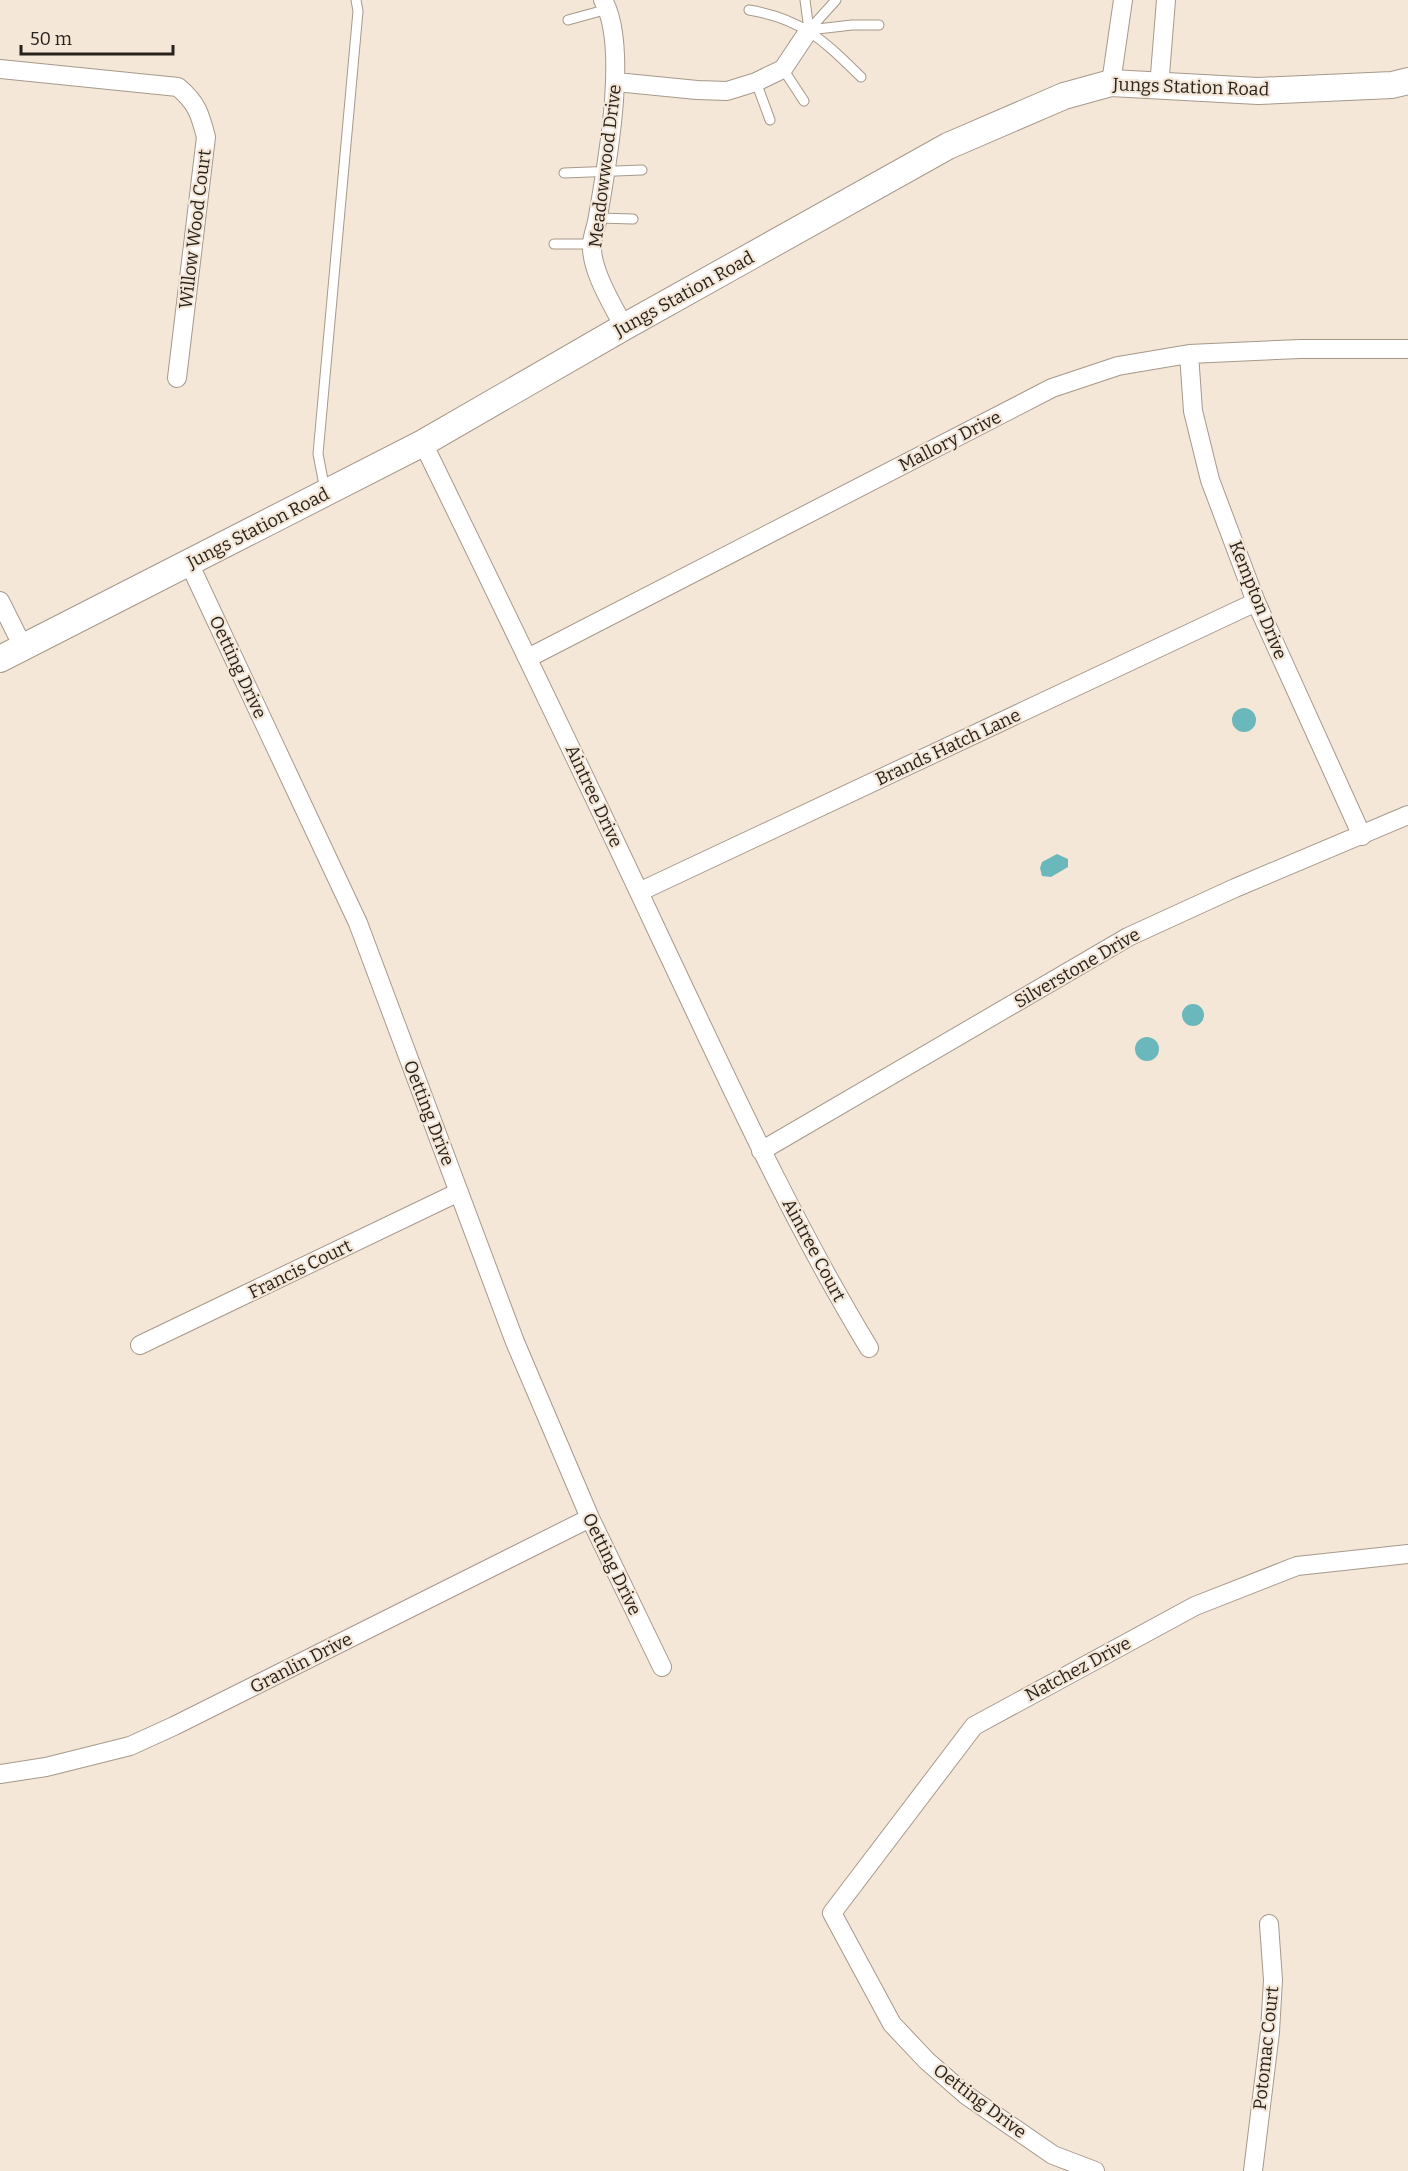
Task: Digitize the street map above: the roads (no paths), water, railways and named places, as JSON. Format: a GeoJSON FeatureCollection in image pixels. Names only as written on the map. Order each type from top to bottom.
{"type":"FeatureCollection","features":[{"type":"Feature","properties":{"kind":"main road","name":"Jungs Station Road"},"geometry":{"type":"LineString","coordinates":[[0,659],[423,443],[624,327],[948,146],[1064,96],[1111,83],[1258,91],[1392,85],[1408,81]]}},
{"type":"Feature","properties":{"kind":"street"},"geometry":{"type":"LineString","coordinates":[[1111,83],[1123,0]]}},
{"type":"Feature","properties":{"kind":"street"},"geometry":{"type":"LineString","coordinates":[[1159,87],[1166,0]]}},
{"type":"Feature","properties":{"kind":"street","name":"Meadowwood Drive"},"geometry":{"type":"LineString","coordinates":[[606,5],[614,38],[616,82],[605,172],[592,244],[596,268],[624,327]]}},
{"type":"Feature","properties":{"kind":"street"},"geometry":{"type":"LineString","coordinates":[[616,82],[727,91],[756,82],[783,69],[809,30]]}},
{"type":"Feature","properties":{"kind":"street","name":"Willow Wood Court"},"geometry":{"type":"LineString","coordinates":[[0,69],[178,87],[191,98],[199,112],[206,137],[177,378]]}},
{"type":"Feature","properties":{"kind":"street","name":"Mallory Drive"},"geometry":{"type":"LineString","coordinates":[[528,658],[1052,388],[1118,366],[1188,354],[1300,349],[1408,349]]}},
{"type":"Feature","properties":{"kind":"street","name":"Kempton Drive"},"geometry":{"type":"LineString","coordinates":[[1188,354],[1193,411],[1210,480],[1256,602],[1362,836]]}},
{"type":"Feature","properties":{"kind":"street","name":"Aintree Drive"},"geometry":{"type":"LineString","coordinates":[[423,443],[528,658],[761,1150]]}},
{"type":"Feature","properties":{"kind":"street","name":"Oetting Drive"},"geometry":{"type":"LineString","coordinates":[[189,563],[358,922],[515,1342],[590,1518],[662,1667]]}},
{"type":"Feature","properties":{"kind":"street"},"geometry":{"type":"LineString","coordinates":[[0,601],[23,647]]}},
{"type":"Feature","properties":{"kind":"street","name":"Brands Hatch Lane"},"geometry":{"type":"LineString","coordinates":[[639,892],[1256,602]]}},
{"type":"Feature","properties":{"kind":"street","name":"Silverstone Drive"},"geometry":{"type":"LineString","coordinates":[[761,1150],[1128,937],[1235,888],[1408,815]]}},
{"type":"Feature","properties":{"kind":"street","name":"Aintree Court"},"geometry":{"type":"LineString","coordinates":[[761,1150],[829,1282],[869,1348]]}},
{"type":"Feature","properties":{"kind":"street","name":"Francis Court"},"geometry":{"type":"LineString","coordinates":[[140,1345],[459,1192]]}},
{"type":"Feature","properties":{"kind":"street","name":"Granlin Drive"},"geometry":{"type":"LineString","coordinates":[[0,1774],[46,1767],[130,1746],[185,1721],[590,1518]]}},
{"type":"Feature","properties":{"kind":"street","name":"Natchez Drive"},"geometry":{"type":"LineString","coordinates":[[832,1913],[974,1726],[1196,1606],[1266,1578],[1297,1566],[1408,1554]]}},
{"type":"Feature","properties":{"kind":"street","name":"Oetting Drive"},"geometry":{"type":"LineString","coordinates":[[832,1913],[892,2024],[927,2061],[966,2095],[1053,2155],[1095,2171]]}},
{"type":"Feature","properties":{"kind":"street","name":"Potomac Court"},"geometry":{"type":"LineString","coordinates":[[1253,2171],[1271,2011],[1273,1980],[1269,1924]]}},
{"type":"Feature","properties":{"kind":"lane"},"geometry":{"type":"LineString","coordinates":[[325,493],[318,454],[327,333],[358,11],[356,0]]}},
{"type":"Feature","properties":{"kind":"lane"},"geometry":{"type":"LineString","coordinates":[[805,0],[809,30]]}},
{"type":"Feature","properties":{"kind":"lane"},"geometry":{"type":"LineString","coordinates":[[809,30],[836,0]]}},
{"type":"Feature","properties":{"kind":"lane"},"geometry":{"type":"LineString","coordinates":[[568,20],[606,5]]}},
{"type":"Feature","properties":{"kind":"lane"},"geometry":{"type":"LineString","coordinates":[[749,10],[774,14],[809,30],[861,77]]}},
{"type":"Feature","properties":{"kind":"lane"},"geometry":{"type":"LineString","coordinates":[[809,30],[879,26]]}},
{"type":"Feature","properties":{"kind":"lane"},"geometry":{"type":"LineString","coordinates":[[783,69],[804,101]]}},
{"type":"Feature","properties":{"kind":"lane"},"geometry":{"type":"LineString","coordinates":[[756,82],[770,120]]}},
{"type":"Feature","properties":{"kind":"lane"},"geometry":{"type":"LineString","coordinates":[[564,173],[642,170]]}},
{"type":"Feature","properties":{"kind":"lane"},"geometry":{"type":"LineString","coordinates":[[598,218],[633,219]]}},
{"type":"Feature","properties":{"kind":"lane"},"geometry":{"type":"LineString","coordinates":[[554,244],[592,244]]}},
{"type":"Feature","properties":{"kind":"water"},"geometry":{"type":"Polygon","coordinates":[[[1244,708],[1249,709],[1255,715],[1255,725],[1249,731],[1244,732],[1239,731],[1233,725],[1232,720],[1233,715],[1239,709],[1244,708]]]}},
{"type":"Feature","properties":{"kind":"water"},"geometry":{"type":"Polygon","coordinates":[[[1057,854],[1068,859],[1068,867],[1051,877],[1042,876],[1040,868],[1042,862],[1057,854]]]}},
{"type":"Feature","properties":{"kind":"water"},"geometry":{"type":"Polygon","coordinates":[[[1189,1004],[1197,1004],[1204,1011],[1204,1019],[1197,1026],[1189,1026],[1182,1019],[1182,1011],[1189,1004]]]}},
{"type":"Feature","properties":{"kind":"water"},"geometry":{"type":"Polygon","coordinates":[[[1147,1037],[1155,1041],[1159,1049],[1155,1057],[1147,1061],[1139,1057],[1135,1049],[1139,1041],[1147,1037]]]}}]}
